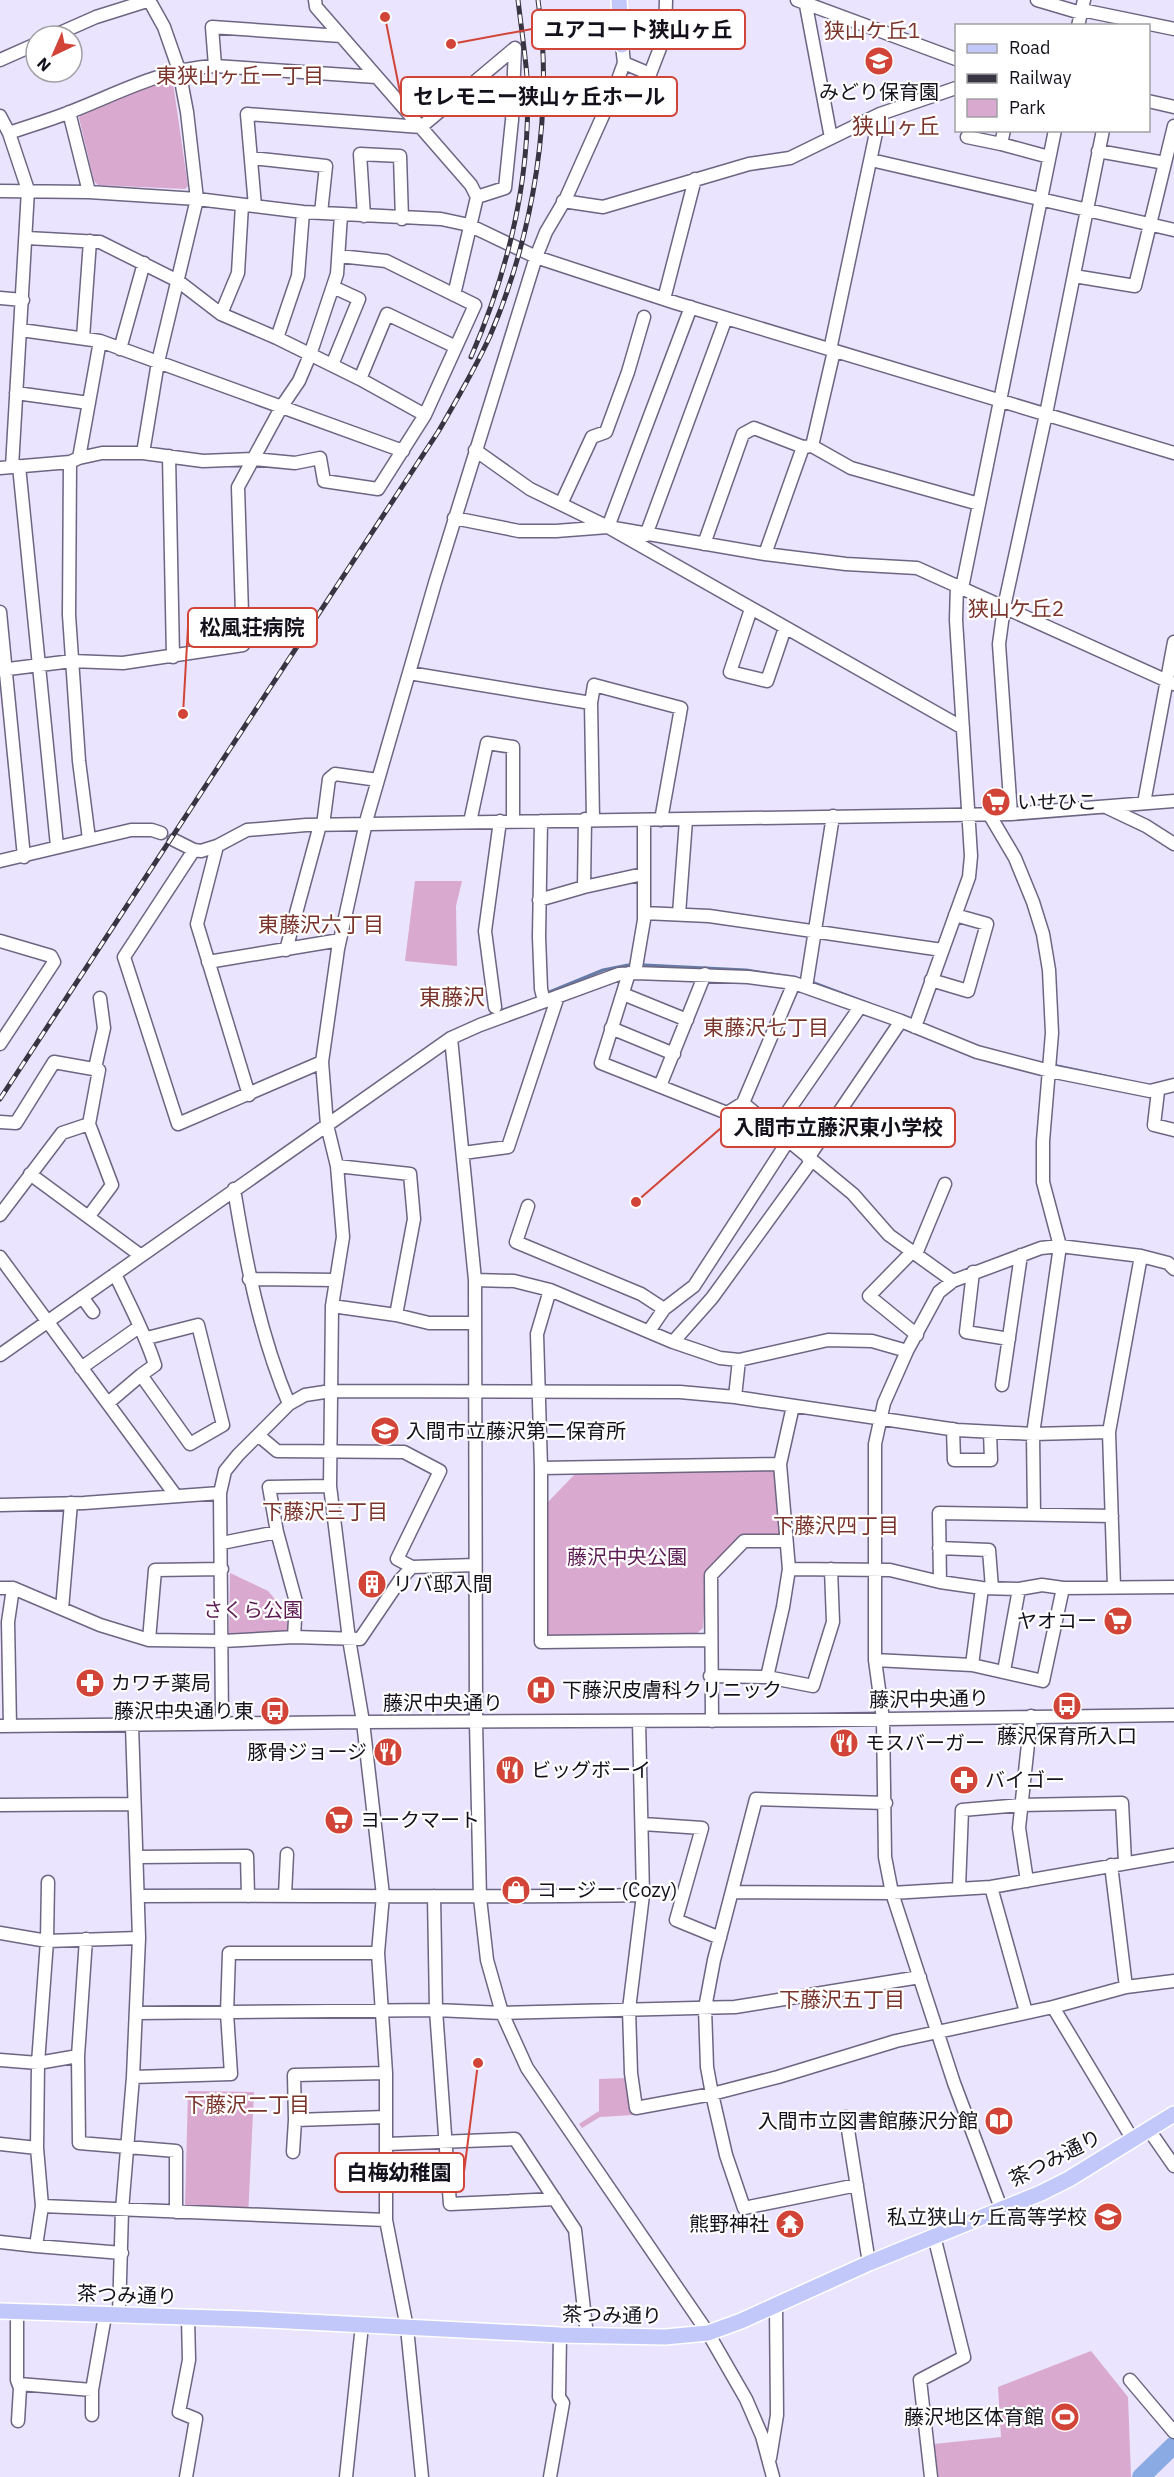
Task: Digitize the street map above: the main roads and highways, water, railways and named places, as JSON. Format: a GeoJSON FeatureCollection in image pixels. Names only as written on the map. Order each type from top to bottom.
{"type":"FeatureCollection","features":[{"type":"Feature","properties":{"kind":"main road"},"geometry":{"type":"LineString","coordinates":[[619,0],[622,45]]}},
{"type":"Feature","properties":{"kind":"main road","name":"茶つみ通り"},"geometry":{"type":"LineString","coordinates":[[0,2311],[362,2325],[560,2336],[665,2337],[708,2332],[776,2306],[869,2263],[1069,2179],[1174,2114]]}},
{"type":"Feature","properties":{"kind":"waterway"},"geometry":{"type":"LineString","coordinates":[[547,993],[603,970],[628,965]]}},
{"type":"Feature","properties":{"kind":"waterway"},"geometry":{"type":"LineString","coordinates":[[645,965],[746,970],[791,977]]}},
{"type":"Feature","properties":{"kind":"waterway"},"geometry":{"type":"LineString","coordinates":[[809,981],[870,1004]]}},
{"type":"Feature","properties":{"kind":"waterway"},"geometry":{"type":"LineString","coordinates":[[491,1014],[529,1001]]}},
{"type":"Feature","properties":{"kind":"waterway"},"geometry":{"type":"LineString","coordinates":[[1053,1065],[1124,1080]]}},
{"type":"Feature","properties":{"kind":"waterway"},"geometry":{"type":"LineString","coordinates":[[1141,2477],[1174,2445]]}},
{"type":"Feature","properties":{"kind":"railway"},"geometry":{"type":"LineString","coordinates":[[471,357],[485,324],[507,256],[526,150],[527,77],[518,0]]}},
{"type":"Feature","properties":{"kind":"railway"},"geometry":{"type":"LineString","coordinates":[[0,1099],[438,432],[490,336],[518,256],[529,214],[536,171],[543,85],[538,0]]}},
{"type":"Feature","properties":{"kind":"place","name":"セレモニー狭山ヶ丘ホール"},"geometry":{"type":"Point","coordinates":[385,17]}},
{"type":"Feature","properties":{"kind":"place","name":"ユアコート狭山ヶ丘"},"geometry":{"type":"Point","coordinates":[451,44]}},
{"type":"Feature","properties":{"kind":"place","name":"みどり保育園"},"geometry":{"type":"Point","coordinates":[879,61]}},
{"type":"Feature","properties":{"kind":"place","name":"松風荘病院"},"geometry":{"type":"Point","coordinates":[183,714]}},
{"type":"Feature","properties":{"kind":"place","name":"いせひこ"},"geometry":{"type":"Point","coordinates":[996,802]}},
{"type":"Feature","properties":{"kind":"place","name":"入間市立藤沢東小学校"},"geometry":{"type":"Point","coordinates":[636,1202]}},
{"type":"Feature","properties":{"kind":"place","name":"入間市立藤沢第二保育所"},"geometry":{"type":"Point","coordinates":[385,1431]}},
{"type":"Feature","properties":{"kind":"place","name":"リバ邸入間"},"geometry":{"type":"Point","coordinates":[372,1584]}},
{"type":"Feature","properties":{"kind":"place","name":"ヤオコー"},"geometry":{"type":"Point","coordinates":[1118,1621]}},
{"type":"Feature","properties":{"kind":"place","name":"カワチ薬局"},"geometry":{"type":"Point","coordinates":[90,1683]}},
{"type":"Feature","properties":{"kind":"place","name":"下藤沢皮膚科クリニック"},"geometry":{"type":"Point","coordinates":[541,1690]}},
{"type":"Feature","properties":{"kind":"place","name":"藤沢保育所入口"},"geometry":{"type":"Point","coordinates":[1067,1706]}},
{"type":"Feature","properties":{"kind":"place","name":"藤沢中央通り東"},"geometry":{"type":"Point","coordinates":[275,1711]}},
{"type":"Feature","properties":{"kind":"place","name":"モスバーガー"},"geometry":{"type":"Point","coordinates":[844,1743]}},
{"type":"Feature","properties":{"kind":"place","name":"豚骨ジョージ"},"geometry":{"type":"Point","coordinates":[388,1752]}},
{"type":"Feature","properties":{"kind":"place","name":"ビッグボーイ"},"geometry":{"type":"Point","coordinates":[510,1770]}},
{"type":"Feature","properties":{"kind":"place","name":"バイゴー"},"geometry":{"type":"Point","coordinates":[964,1780]}},
{"type":"Feature","properties":{"kind":"place","name":"ヨークマート"},"geometry":{"type":"Point","coordinates":[339,1820]}},
{"type":"Feature","properties":{"kind":"place","name":"コージー (Cozy)"},"geometry":{"type":"Point","coordinates":[516,1890]}},
{"type":"Feature","properties":{"kind":"place","name":"白梅幼稚園"},"geometry":{"type":"Point","coordinates":[478,2063]}},
{"type":"Feature","properties":{"kind":"place","name":"入間市立図書館藤沢分館"},"geometry":{"type":"Point","coordinates":[999,2121]}},
{"type":"Feature","properties":{"kind":"place","name":"私立狭山ヶ丘高等学校"},"geometry":{"type":"Point","coordinates":[1108,2217]}},
{"type":"Feature","properties":{"kind":"place","name":"熊野神社"},"geometry":{"type":"Point","coordinates":[790,2224]}},
{"type":"Feature","properties":{"kind":"place","name":"藤沢地区体育館"},"geometry":{"type":"Point","coordinates":[1065,2417]}},
{"type":"Feature","properties":{"kind":"district","name":"狭山ケ丘1"},"geometry":{"type":"Point","coordinates":[872,31]}},
{"type":"Feature","properties":{"kind":"district","name":"東狭山ヶ丘一丁目"},"geometry":{"type":"Point","coordinates":[240,76]}},
{"type":"Feature","properties":{"kind":"district","name":"狭山ヶ丘"},"geometry":{"type":"Point","coordinates":[896,126]}},
{"type":"Feature","properties":{"kind":"district","name":"狭山ケ丘2"},"geometry":{"type":"Point","coordinates":[1016,609]}},
{"type":"Feature","properties":{"kind":"district","name":"東藤沢六丁目"},"geometry":{"type":"Point","coordinates":[321,925]}},
{"type":"Feature","properties":{"kind":"district","name":"東藤沢"},"geometry":{"type":"Point","coordinates":[452,997]}},
{"type":"Feature","properties":{"kind":"district","name":"東藤沢七丁目"},"geometry":{"type":"Point","coordinates":[766,1028]}},
{"type":"Feature","properties":{"kind":"district","name":"下藤沢三丁目"},"geometry":{"type":"Point","coordinates":[325,1512]}},
{"type":"Feature","properties":{"kind":"district","name":"下藤沢四丁目"},"geometry":{"type":"Point","coordinates":[836,1526]}},
{"type":"Feature","properties":{"kind":"district","name":"下藤沢五丁目"},"geometry":{"type":"Point","coordinates":[842,2000]}},
{"type":"Feature","properties":{"kind":"district","name":"下藤沢二丁目"},"geometry":{"type":"Point","coordinates":[247,2105]}},
{"type":"Feature","properties":{"kind":"park label","name":"藤沢中央公園"},"geometry":{"type":"Point","coordinates":[627,1557]}},
{"type":"Feature","properties":{"kind":"park label","name":"さくら公園"},"geometry":{"type":"Point","coordinates":[253,1610]}}]}
